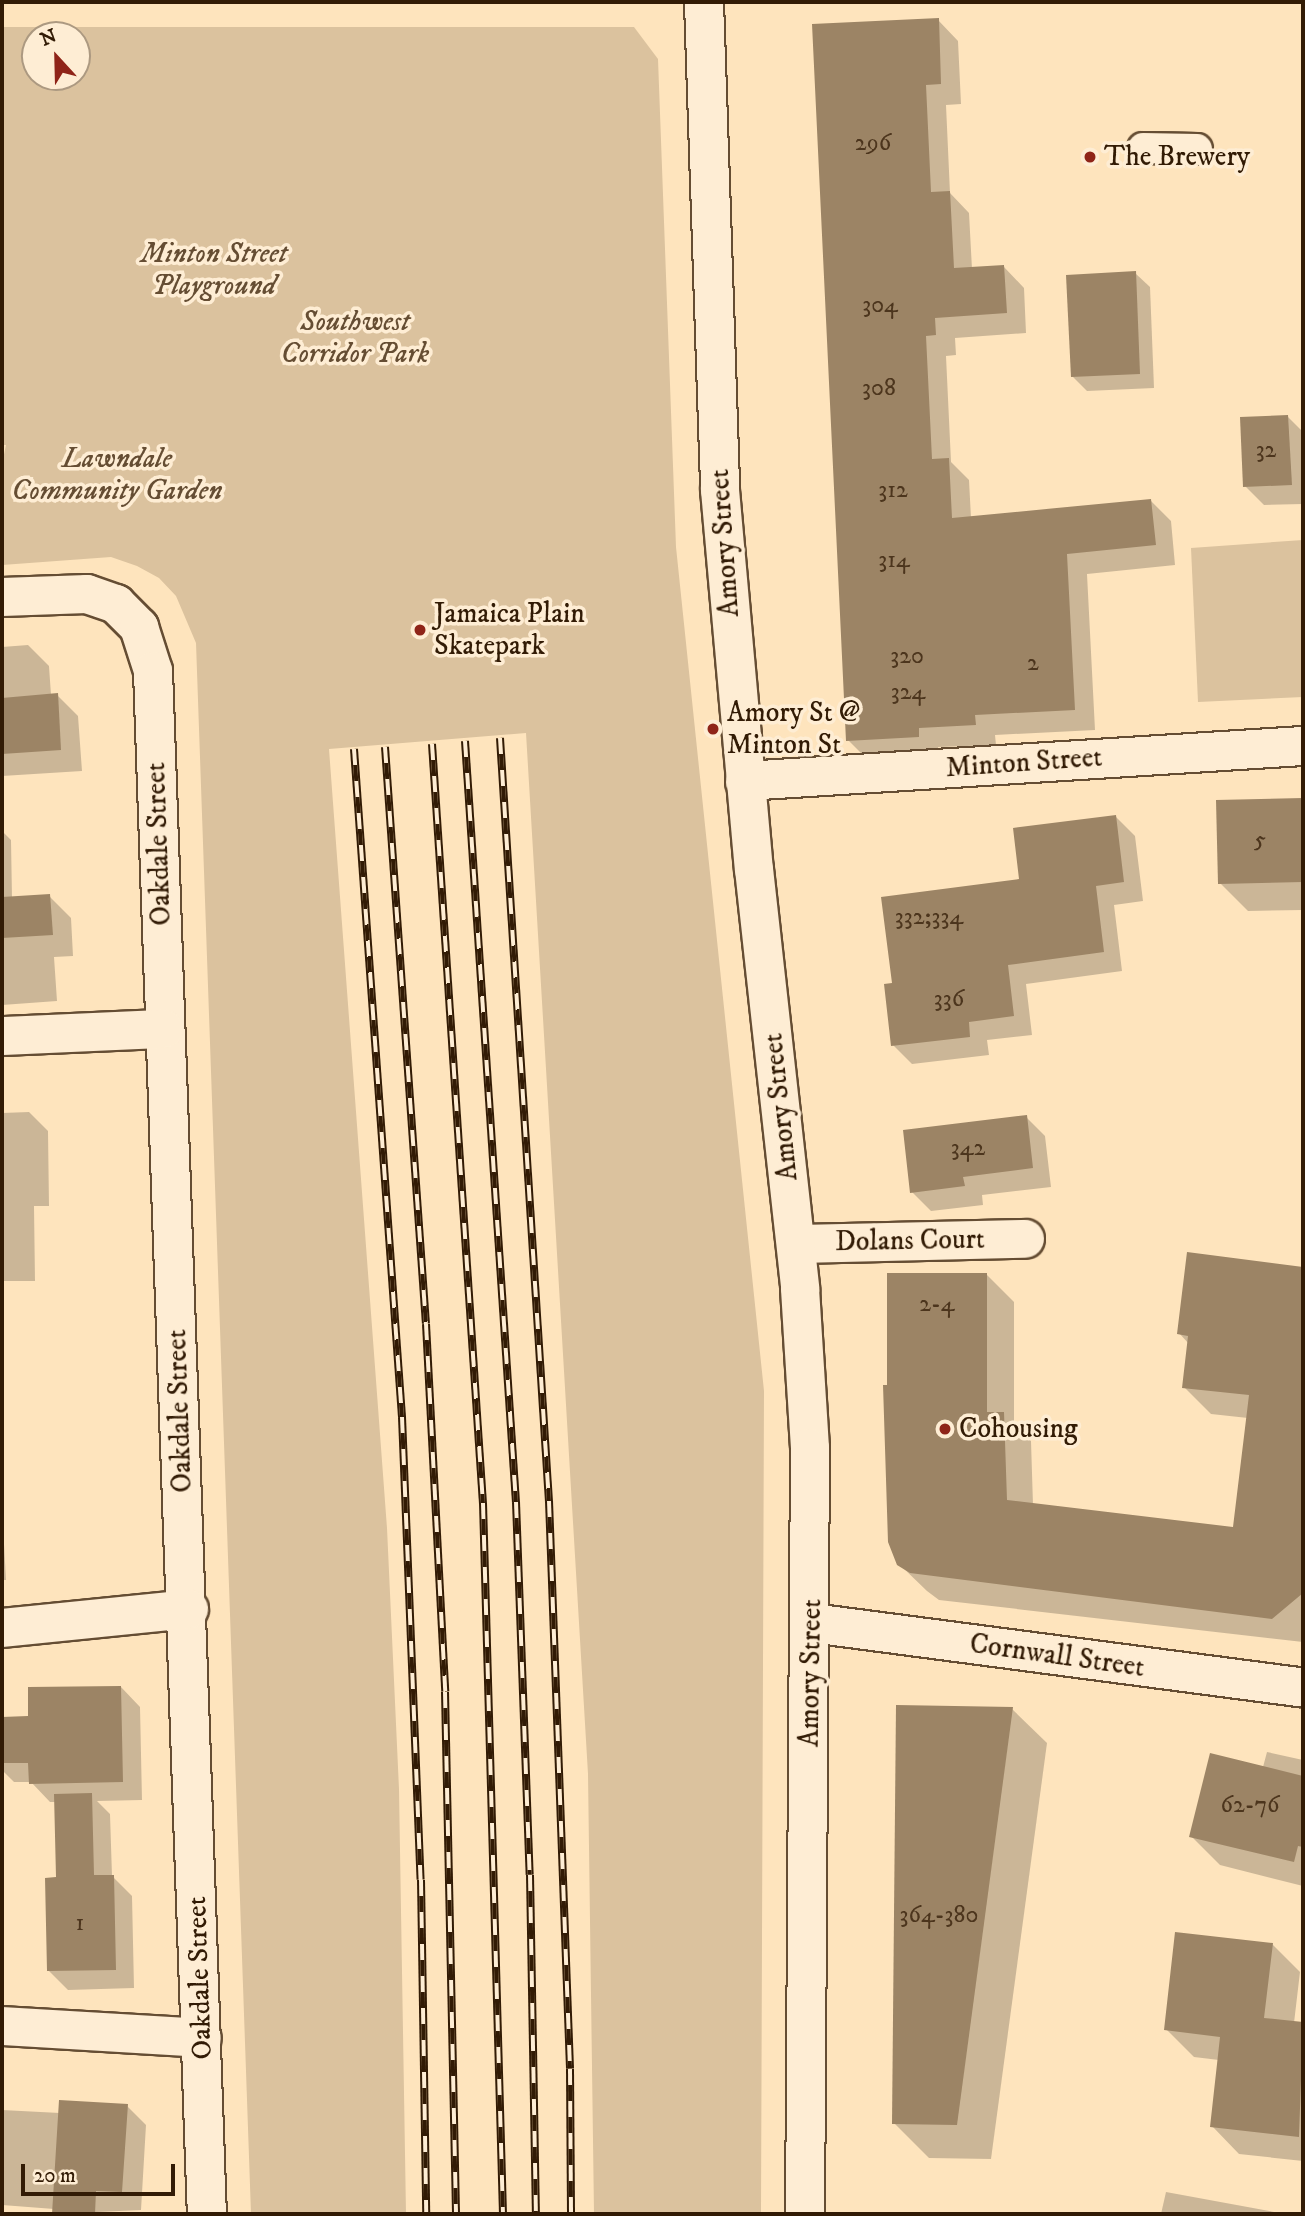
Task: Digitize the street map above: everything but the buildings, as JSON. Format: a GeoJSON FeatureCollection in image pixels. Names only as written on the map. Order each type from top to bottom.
{"type":"FeatureCollection","features":[{"type":"Feature","properties":{"kind":"street","name":"Amory Street"},"geometry":{"type":"LineString","coordinates":[[704,2],[712,346],[746,781],[796,1244],[810,1460],[805,2214]]}},
{"type":"Feature","properties":{"kind":"street","name":"Oakdale Street"},"geometry":{"type":"LineString","coordinates":[[2,597],[88,594],[129,613],[146,641],[155,690],[164,1029],[189,1609],[207,2214]]}},
{"type":"Feature","properties":{"kind":"street","name":"Minton Street"},"geometry":{"type":"LineString","coordinates":[[746,781],[1303,746]]}},
{"type":"Feature","properties":{"kind":"street"},"geometry":{"type":"LineString","coordinates":[[2,1036],[164,1029]]}},
{"type":"Feature","properties":{"kind":"street","name":"Dolans Court"},"geometry":{"type":"LineString","coordinates":[[796,1244],[1025,1238]]}},
{"type":"Feature","properties":{"kind":"street"},"geometry":{"type":"LineString","coordinates":[[2,1628],[189,1609]]}},
{"type":"Feature","properties":{"kind":"street","name":"Cornwall Street"},"geometry":{"type":"LineString","coordinates":[[811,1623],[1303,1688]]}},
{"type":"Feature","properties":{"kind":"street"},"geometry":{"type":"LineString","coordinates":[[2,2026],[202,2038]]}},
{"type":"Feature","properties":{"kind":"lane"},"geometry":{"type":"LineString","coordinates":[[1143,148],[1197,149]]}},
{"type":"Feature","properties":{"kind":"green space","name":"Southwest Corridor Park"},"geometry":{"type":"Polygon","coordinates":[[[2,27],[21,27],[21,91],[91,91],[91,27],[634,27],[658,59],[676,547],[764,1391],[761,2214],[594,2214],[588,1774],[526,733],[329,749],[387,1528],[399,1789],[406,2214],[251,2214],[196,643],[176,596],[159,578],[137,566],[111,557],[2,565],[2,464],[6,445],[2,445],[2,27]]]}},
{"type":"Feature","properties":{"kind":"green space"},"geometry":{"type":"Polygon","coordinates":[[[1303,540],[1303,697],[1198,702],[1191,548],[1303,540]]]}},
{"type":"Feature","properties":{"kind":"railway"},"geometry":{"type":"LineString","coordinates":[[500,738],[549,1501],[570,2069],[571,2214]]}},
{"type":"Feature","properties":{"kind":"railway"},"geometry":{"type":"LineString","coordinates":[[465,741],[516,1502],[530,1875],[536,2214]]}},
{"type":"Feature","properties":{"kind":"railway"},"geometry":{"type":"LineString","coordinates":[[432,744],[483,1503],[503,2214]]}},
{"type":"Feature","properties":{"kind":"railway"},"geometry":{"type":"LineString","coordinates":[[385,747],[426,1324],[445,1692],[456,2214]]}},
{"type":"Feature","properties":{"kind":"railway"},"geometry":{"type":"LineString","coordinates":[[354,749],[402,1417],[421,1880],[426,2214]]}},
{"type":"Feature","properties":{"kind":"place","name":"The Brewery"},"geometry":{"type":"Point","coordinates":[1090,157]}},
{"type":"Feature","properties":{"kind":"place","name":"Jamaica Plain Skatepark"},"geometry":{"type":"Point","coordinates":[420,630]}},
{"type":"Feature","properties":{"kind":"place","name":"Amory St @ Minton St"},"geometry":{"type":"Point","coordinates":[713,729]}},
{"type":"Feature","properties":{"kind":"place","name":"Cohousing"},"geometry":{"type":"Point","coordinates":[945,1429]}},
{"type":"Feature","properties":{"kind":"park label","name":"Minton Street Playground"},"geometry":{"type":"Point","coordinates":[214,270]}},
{"type":"Feature","properties":{"kind":"park label","name":"Lawndale Community Garden"},"geometry":{"type":"Point","coordinates":[117,475]}}]}
